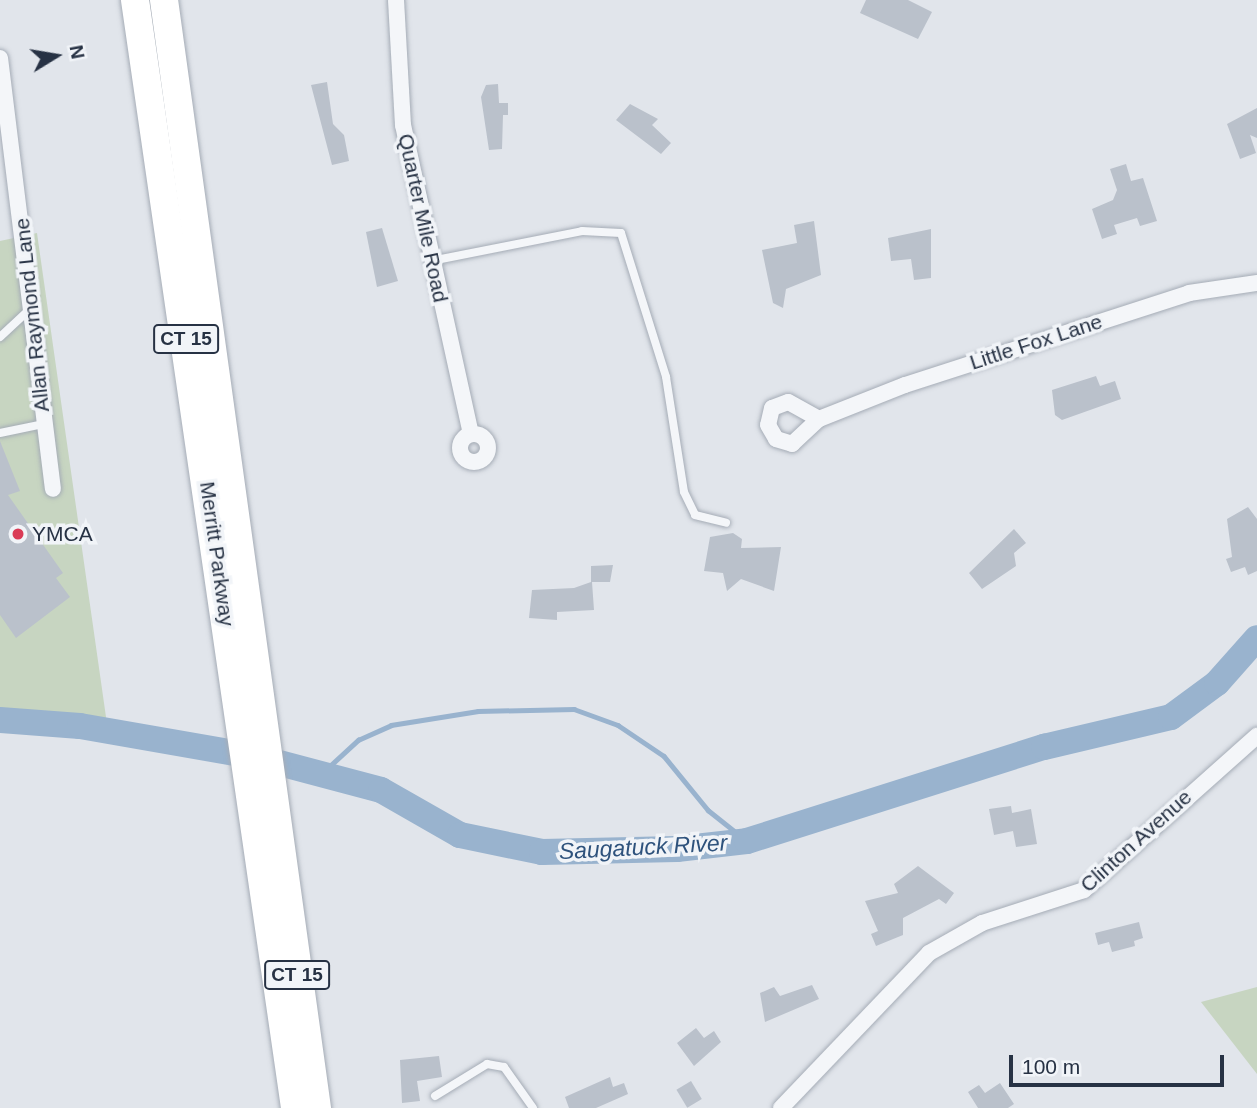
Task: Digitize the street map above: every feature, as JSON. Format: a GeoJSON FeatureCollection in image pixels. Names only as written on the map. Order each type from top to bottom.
{"type":"FeatureCollection","features":[{"type":"Feature","properties":{"kind":"highway","name":"Merritt Parkway"},"geometry":{"type":"LineString","coordinates":[[133,0],[244,679]]}},
{"type":"Feature","properties":{"kind":"highway","name":"Merritt Parkway"},"geometry":{"type":"LineString","coordinates":[[164,0],[244,679],[267,843],[295,1108]]}},
{"type":"Feature","properties":{"kind":"highway","name":"Merritt Parkway"},"geometry":{"type":"LineString","coordinates":[[267,843],[317,1108]]}},
{"type":"Feature","properties":{"kind":"street","name":"Quarter Mile Road"},"geometry":{"type":"LineString","coordinates":[[396,0],[403,125],[471,433]]}},
{"type":"Feature","properties":{"kind":"street","name":"Allan Raymond Lane"},"geometry":{"type":"LineString","coordinates":[[0,58],[53,489]]}},
{"type":"Feature","properties":{"kind":"street","name":"Little Fox Lane"},"geometry":{"type":"LineString","coordinates":[[819,419],[905,385],[1189,293],[1257,283]]}},
{"type":"Feature","properties":{"kind":"street","name":"Clinton Avenue"},"geometry":{"type":"LineString","coordinates":[[781,1108],[929,953],[982,923],[1084,890],[1254,745]]}},
{"type":"Feature","properties":{"kind":"lane"},"geometry":{"type":"LineString","coordinates":[[431,261],[582,231],[621,233],[666,377],[675,464],[684,492],[695,515],[726,523]]}},
{"type":"Feature","properties":{"kind":"lane"},"geometry":{"type":"LineString","coordinates":[[0,337],[31,308]]}},
{"type":"Feature","properties":{"kind":"lane"},"geometry":{"type":"LineString","coordinates":[[0,433],[44,424]]}},
{"type":"Feature","properties":{"kind":"lane"},"geometry":{"type":"LineString","coordinates":[[435,1096],[487,1064],[504,1067],[533,1108]]}},
{"type":"Feature","properties":{"kind":"green space"},"geometry":{"type":"Polygon","coordinates":[[[37,233],[107,724],[53,717],[0,725],[0,241],[37,233]]]}},
{"type":"Feature","properties":{"kind":"green space"},"geometry":{"type":"Polygon","coordinates":[[[1257,987],[1257,1074],[1201,1002],[1257,987]]]}},
{"type":"Feature","properties":{"kind":"building"},"geometry":{"type":"Polygon","coordinates":[[[866,0],[908,0],[932,12],[918,39],[860,13],[866,0]]]}},
{"type":"Feature","properties":{"kind":"building"},"geometry":{"type":"Polygon","coordinates":[[[327,82],[333,124],[344,135],[349,161],[332,165],[311,85],[327,82]]]}},
{"type":"Feature","properties":{"kind":"building"},"geometry":{"type":"Polygon","coordinates":[[[498,84],[499,103],[508,103],[508,115],[503,115],[502,149],[489,150],[481,97],[486,85],[498,84]]]}},
{"type":"Feature","properties":{"kind":"building"},"geometry":{"type":"Polygon","coordinates":[[[630,104],[658,119],[652,125],[671,143],[661,154],[616,120],[630,104]]]}},
{"type":"Feature","properties":{"kind":"building"},"geometry":{"type":"Polygon","coordinates":[[[1257,108],[1257,138],[1250,135],[1256,153],[1240,159],[1227,124],[1257,108]]]}},
{"type":"Feature","properties":{"kind":"building"},"geometry":{"type":"Polygon","coordinates":[[[1126,164],[1131,181],[1143,178],[1157,221],[1140,226],[1137,218],[1114,225],[1117,234],[1102,239],[1092,209],[1113,200],[1117,190],[1110,169],[1126,164]]]}},
{"type":"Feature","properties":{"kind":"building"},"geometry":{"type":"Polygon","coordinates":[[[814,221],[821,275],[786,289],[783,308],[773,303],[762,250],[797,243],[794,225],[814,221]]]}},
{"type":"Feature","properties":{"kind":"building"},"geometry":{"type":"Polygon","coordinates":[[[382,228],[398,281],[377,287],[366,232],[382,228]]]}},
{"type":"Feature","properties":{"kind":"building"},"geometry":{"type":"Polygon","coordinates":[[[931,229],[931,278],[914,280],[911,259],[891,261],[888,238],[931,229]]]}},
{"type":"Feature","properties":{"kind":"building"},"geometry":{"type":"Polygon","coordinates":[[[1096,376],[1100,386],[1115,381],[1121,399],[1062,420],[1055,415],[1052,390],[1096,376]]]}},
{"type":"Feature","properties":{"kind":"building","name":"YMCA"},"geometry":{"type":"Polygon","coordinates":[[[0,441],[20,491],[8,495],[63,573],[56,578],[70,597],[16,638],[0,615],[0,441]]]}},
{"type":"Feature","properties":{"kind":"building"},"geometry":{"type":"Polygon","coordinates":[[[1248,507],[1257,519],[1257,571],[1248,575],[1245,567],[1231,572],[1226,559],[1232,557],[1227,519],[1248,507]]]}},
{"type":"Feature","properties":{"kind":"building"},"geometry":{"type":"Polygon","coordinates":[[[1014,529],[1026,543],[1014,553],[1016,566],[982,589],[969,573],[1014,529]]]}},
{"type":"Feature","properties":{"kind":"building"},"geometry":{"type":"Polygon","coordinates":[[[733,533],[742,539],[741,548],[781,547],[774,591],[741,579],[727,591],[723,573],[704,571],[710,537],[733,533]]]}},
{"type":"Feature","properties":{"kind":"building"},"geometry":{"type":"Polygon","coordinates":[[[613,565],[610,582],[592,582],[594,610],[557,612],[557,620],[529,618],[532,590],[574,588],[591,582],[591,566],[613,565]]]}},
{"type":"Feature","properties":{"kind":"building"},"geometry":{"type":"Polygon","coordinates":[[[1011,806],[1012,813],[1031,809],[1037,844],[1016,847],[1013,831],[994,835],[989,809],[1011,806]]]}},
{"type":"Feature","properties":{"kind":"building"},"geometry":{"type":"Polygon","coordinates":[[[918,866],[954,893],[946,904],[939,899],[903,918],[903,935],[876,946],[871,934],[878,931],[865,901],[898,893],[894,884],[918,866]]]}},
{"type":"Feature","properties":{"kind":"building"},"geometry":{"type":"Polygon","coordinates":[[[1139,922],[1143,938],[1134,941],[1135,946],[1112,952],[1109,942],[1098,945],[1095,933],[1139,922]]]}},
{"type":"Feature","properties":{"kind":"building"},"geometry":{"type":"Polygon","coordinates":[[[812,985],[819,999],[765,1022],[760,993],[774,987],[780,996],[812,985]]]}},
{"type":"Feature","properties":{"kind":"building"},"geometry":{"type":"Polygon","coordinates":[[[696,1028],[704,1038],[714,1031],[721,1042],[694,1066],[677,1043],[696,1028]]]}},
{"type":"Feature","properties":{"kind":"building"},"geometry":{"type":"Polygon","coordinates":[[[439,1056],[442,1077],[417,1081],[420,1101],[402,1103],[400,1060],[439,1056]]]}},
{"type":"Feature","properties":{"kind":"building"},"geometry":{"type":"Polygon","coordinates":[[[610,1077],[613,1087],[624,1083],[628,1094],[596,1108],[569,1108],[565,1097],[610,1077]]]}},
{"type":"Feature","properties":{"kind":"building"},"geometry":{"type":"Polygon","coordinates":[[[691,1081],[702,1099],[687,1108],[676,1090],[691,1081]]]}},
{"type":"Feature","properties":{"kind":"building"},"geometry":{"type":"Polygon","coordinates":[[[1000,1083],[1014,1104],[1008,1108],[978,1108],[968,1092],[979,1085],[985,1093],[1000,1083]]]}},
{"type":"Feature","properties":{"kind":"waterway","name":"Saugatuck River"},"geometry":{"type":"LineString","coordinates":[[0,720],[80,726],[257,757],[381,790],[460,835],[542,852],[677,849],[747,841],[1044,747],[1171,717],[1217,683],[1257,638]]}},
{"type":"Feature","properties":{"kind":"waterway"},"geometry":{"type":"LineString","coordinates":[[320,775],[358,740],[391,725],[478,711],[574,709],[618,725],[664,756],[708,810],[747,841]]}},
{"type":"Feature","properties":{"kind":"place","name":"YMCA"},"geometry":{"type":"Point","coordinates":[18,534]}}]}
